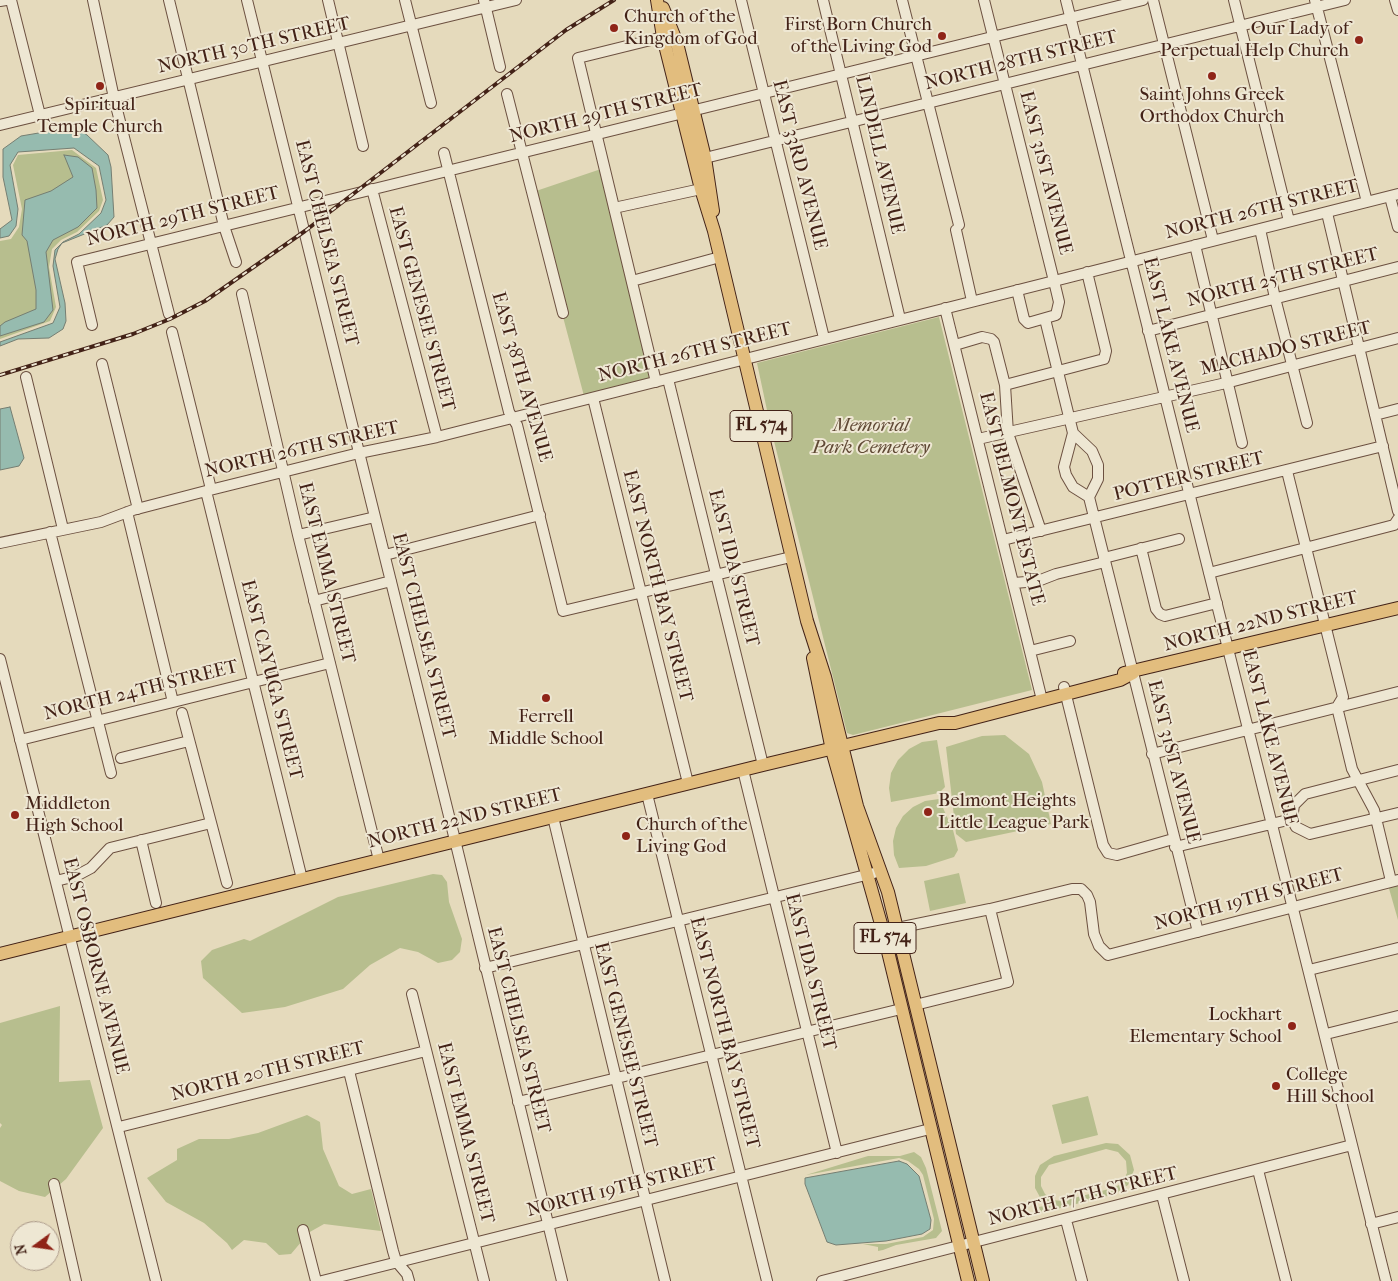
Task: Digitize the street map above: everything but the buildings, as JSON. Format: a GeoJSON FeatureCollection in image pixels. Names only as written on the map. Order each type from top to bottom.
{"type":"FeatureCollection","features":[{"type":"Feature","properties":{"kind":"main road","name":"FL 574"},"geometry":{"type":"LineString","coordinates":[[658,0],[663,37],[705,158],[712,199],[714,231]]}},
{"type":"Feature","properties":{"kind":"main road","name":"FL 574"},"geometry":{"type":"LineString","coordinates":[[658,0],[677,43],[701,189],[714,231],[807,621],[818,690],[857,806],[882,871],[983,1281]]}},
{"type":"Feature","properties":{"kind":"main road","name":"NORTH 22ND STREET"},"geometry":{"type":"LineString","coordinates":[[0,954],[688,783],[837,749],[939,723],[953,715],[1065,690],[1118,673],[1133,673],[1398,608]]}},
{"type":"Feature","properties":{"kind":"main road","name":"FL 574"},"geometry":{"type":"LineString","coordinates":[[837,749],[968,1281]]}},
{"type":"Feature","properties":{"kind":"main road"},"geometry":{"type":"LineString","coordinates":[[892,968],[903,997],[910,1004],[915,1005]]}},
{"type":"Feature","properties":{"kind":"street"},"geometry":{"type":"LineString","coordinates":[[0,1],[6,0]]}},
{"type":"Feature","properties":{"kind":"street"},"geometry":{"type":"LineString","coordinates":[[11,0],[40,115]]}},
{"type":"Feature","properties":{"kind":"street"},"geometry":{"type":"LineString","coordinates":[[93,0],[114,98],[169,314]]}},
{"type":"Feature","properties":{"kind":"street"},"geometry":{"type":"LineString","coordinates":[[169,0],[224,226],[236,262]]}},
{"type":"Feature","properties":{"kind":"street","name":"EAST CHELSEA STREET"},"geometry":{"type":"LineString","coordinates":[[247,0],[456,840],[485,968],[562,1281]]}},
{"type":"Feature","properties":{"kind":"street"},"geometry":{"type":"LineString","coordinates":[[328,0],[363,146]]}},
{"type":"Feature","properties":{"kind":"street"},"geometry":{"type":"LineString","coordinates":[[406,0],[431,103]]}},
{"type":"Feature","properties":{"kind":"street","name":"NORTH 30TH STREET"},"geometry":{"type":"LineString","coordinates":[[0,125],[412,26],[485,4],[516,0]]}},
{"type":"Feature","properties":{"kind":"street","name":"EAST 33RD AVENUE"},"geometry":{"type":"LineString","coordinates":[[741,0],[824,338]]}},
{"type":"Feature","properties":{"kind":"street","name":"LINDELL AVENUE"},"geometry":{"type":"LineString","coordinates":[[823,0],[900,319]]}},
{"type":"Feature","properties":{"kind":"street"},"geometry":{"type":"LineString","coordinates":[[902,0],[958,228],[972,301]]}},
{"type":"Feature","properties":{"kind":"street","name":"EAST 31ST AVENUE"},"geometry":{"type":"LineString","coordinates":[[984,0],[1054,280],[1058,309],[1056,314],[1045,319]]}},
{"type":"Feature","properties":{"kind":"street","name":"EAST LAKE AVENUE"},"geometry":{"type":"LineString","coordinates":[[1066,0],[1130,261],[1229,649],[1247,731],[1326,1034],[1384,1280]]}},
{"type":"Feature","properties":{"kind":"street","name":"NORTH 29TH STREET"},"geometry":{"type":"LineString","coordinates":[[92,325],[77,262],[1143,0]]}},
{"type":"Feature","properties":{"kind":"street"},"geometry":{"type":"LineString","coordinates":[[1153,0],[1213,240]]}},
{"type":"Feature","properties":{"kind":"street"},"geometry":{"type":"LineString","coordinates":[[1234,0],[1289,221]]}},
{"type":"Feature","properties":{"kind":"street","name":"NORTH 28TH STREET"},"geometry":{"type":"LineString","coordinates":[[705,158],[928,101],[1164,45],[1315,3],[1345,0]]}},
{"type":"Feature","properties":{"kind":"street"},"geometry":{"type":"LineString","coordinates":[[1395,0],[1398,10]]}},
{"type":"Feature","properties":{"kind":"street"},"geometry":{"type":"LineString","coordinates":[[1315,3],[1367,202]]}},
{"type":"Feature","properties":{"kind":"street"},"geometry":{"type":"LineString","coordinates":[[485,4],[500,67]]}},
{"type":"Feature","properties":{"kind":"street"},"geometry":{"type":"LineString","coordinates":[[656,382],[578,58],[663,37]]}},
{"type":"Feature","properties":{"kind":"street"},"geometry":{"type":"LineString","coordinates":[[507,94],[563,313]]}},
{"type":"Feature","properties":{"kind":"street","name":"EAST 38TH AVENUE"},"geometry":{"type":"LineString","coordinates":[[444,153],[506,403],[517,425],[563,611],[642,592]]}},
{"type":"Feature","properties":{"kind":"street","name":"EAST GENESEE STREET"},"geometry":{"type":"LineString","coordinates":[[372,189],[437,437]]}},
{"type":"Feature","properties":{"kind":"street"},"geometry":{"type":"LineString","coordinates":[[614,208],[701,189]]}},
{"type":"Feature","properties":{"kind":"street"},"geometry":{"type":"LineString","coordinates":[[1394,195],[1398,227]]}},
{"type":"Feature","properties":{"kind":"street","name":"NORTH 26TH STREET"},"geometry":{"type":"LineString","coordinates":[[0,543],[101,522],[132,510],[209,490],[359,453],[437,437],[1394,195]]}},
{"type":"Feature","properties":{"kind":"street"},"geometry":{"type":"LineString","coordinates":[[1327,213],[1398,511]]}},
{"type":"Feature","properties":{"kind":"street"},"geometry":{"type":"LineString","coordinates":[[1260,229],[1275,298],[1307,423]]}},
{"type":"Feature","properties":{"kind":"street"},"geometry":{"type":"LineString","coordinates":[[1196,245],[1226,382],[1242,443]]}},
{"type":"Feature","properties":{"kind":"street"},"geometry":{"type":"LineString","coordinates":[[632,281],[720,258]]}},
{"type":"Feature","properties":{"kind":"street","name":"NORTH 25TH STREET"},"geometry":{"type":"LineString","coordinates":[[1148,331],[1398,267]]}},
{"type":"Feature","properties":{"kind":"street"},"geometry":{"type":"LineString","coordinates":[[1005,385],[1101,361],[1106,356],[1087,272]]}},
{"type":"Feature","properties":{"kind":"street"},"geometry":{"type":"LineString","coordinates":[[1017,290],[1026,321],[1031,323],[1045,319],[1068,419],[1073,433],[1092,451],[1098,465],[1098,479],[1089,497],[1073,487],[1066,476],[1064,467],[1073,433]]}},
{"type":"Feature","properties":{"kind":"street","name":"EAST EMMA STREET"},"geometry":{"type":"LineString","coordinates":[[242,294],[298,535],[379,860]]}},
{"type":"Feature","properties":{"kind":"street","name":"EAST BELMONT ESTATE"},"geometry":{"type":"LineString","coordinates":[[945,308],[1042,696]]}},
{"type":"Feature","properties":{"kind":"street","name":"EAST CAYUGA STREET"},"geometry":{"type":"LineString","coordinates":[[172,332],[253,681],[302,879]]}},
{"type":"Feature","properties":{"kind":"street"},"geometry":{"type":"LineString","coordinates":[[955,345],[982,337],[991,339],[994,342],[1005,385],[1008,433],[1041,531]]}},
{"type":"Feature","properties":{"kind":"street","name":"MACHADO STREET"},"geometry":{"type":"LineString","coordinates":[[978,439],[1165,397],[1398,338]]}},
{"type":"Feature","properties":{"kind":"street"},"geometry":{"type":"LineString","coordinates":[[102,364],[173,702]]}},
{"type":"Feature","properties":{"kind":"street"},"geometry":{"type":"LineString","coordinates":[[26,377],[63,529]]}},
{"type":"Feature","properties":{"kind":"street","name":"EAST IDA STREET"},"geometry":{"type":"LineString","coordinates":[[668,379],[763,765]]}},
{"type":"Feature","properties":{"kind":"street","name":"EAST NORTH BAY STREET"},"geometry":{"type":"LineString","coordinates":[[593,398],[688,783]]}},
{"type":"Feature","properties":{"kind":"street"},"geometry":{"type":"LineString","coordinates":[[1375,415],[1398,409]]}},
{"type":"Feature","properties":{"kind":"street","name":"POTTER STREET"},"geometry":{"type":"LineString","coordinates":[[1003,540],[1382,446]]}},
{"type":"Feature","properties":{"kind":"street"},"geometry":{"type":"LineString","coordinates":[[1287,471],[1343,697],[1338,707],[1352,769],[1374,810],[1394,881]]}},
{"type":"Feature","properties":{"kind":"street","name":"EAST 31ST AVENUE"},"geometry":{"type":"LineString","coordinates":[[1089,497],[1174,843],[1198,932]]}},
{"type":"Feature","properties":{"kind":"street"},"geometry":{"type":"LineString","coordinates":[[385,555],[540,515]]}},
{"type":"Feature","properties":{"kind":"street"},"geometry":{"type":"LineString","coordinates":[[298,535],[375,516]]}},
{"type":"Feature","properties":{"kind":"street"},"geometry":{"type":"LineString","coordinates":[[1209,573],[1394,525],[1398,519]]}},
{"type":"Feature","properties":{"kind":"street"},"geometry":{"type":"LineString","coordinates":[[50,532],[110,773]]}},
{"type":"Feature","properties":{"kind":"street"},"geometry":{"type":"LineString","coordinates":[[1014,583],[1043,579],[1141,548],[1179,539]]}},
{"type":"Feature","properties":{"kind":"street"},"geometry":{"type":"LineString","coordinates":[[1141,548],[1156,609],[1160,614],[1165,616],[1217,603]]}},
{"type":"Feature","properties":{"kind":"street"},"geometry":{"type":"LineString","coordinates":[[642,592],[791,557]]}},
{"type":"Feature","properties":{"kind":"street"},"geometry":{"type":"LineString","coordinates":[[314,601],[391,581]]}},
{"type":"Feature","properties":{"kind":"street"},"geometry":{"type":"LineString","coordinates":[[1030,651],[1070,641]]}},
{"type":"Feature","properties":{"kind":"street","name":"EAST OSBORNE AVENUE"},"geometry":{"type":"LineString","coordinates":[[0,660],[119,1127],[156,1281]]}},
{"type":"Feature","properties":{"kind":"street","name":"NORTH 24TH STREET"},"geometry":{"type":"LineString","coordinates":[[20,740],[330,663]]}},
{"type":"Feature","properties":{"kind":"street"},"geometry":{"type":"LineString","coordinates":[[1065,690],[1103,845],[1108,852],[1117,855],[1292,819]]}},
{"type":"Feature","properties":{"kind":"street"},"geometry":{"type":"LineString","coordinates":[[1152,754],[1398,692]]}},
{"type":"Feature","properties":{"kind":"street"},"geometry":{"type":"LineString","coordinates":[[182,713],[227,883]]}},
{"type":"Feature","properties":{"kind":"street"},"geometry":{"type":"LineString","coordinates":[[121,758],[189,741]]}},
{"type":"Feature","properties":{"kind":"street","name":"EAST IDA STREET"},"geometry":{"type":"LineString","coordinates":[[743,770],[837,1153]]}},
{"type":"Feature","properties":{"kind":"street"},"geometry":{"type":"LineString","coordinates":[[1398,770],[1305,794],[1294,805],[1292,819],[1296,827],[1310,834],[1398,813]]}},
{"type":"Feature","properties":{"kind":"street","name":"EAST NORTH BAY STREET"},"geometry":{"type":"LineString","coordinates":[[647,794],[767,1281]]}},
{"type":"Feature","properties":{"kind":"street","name":"EAST GENESEE STREET"},"geometry":{"type":"LineString","coordinates":[[553,817],[665,1281]]}},
{"type":"Feature","properties":{"kind":"street"},"geometry":{"type":"LineString","coordinates":[[56,881],[76,876],[91,868],[110,848],[211,823]]}},
{"type":"Feature","properties":{"kind":"street"},"geometry":{"type":"LineString","coordinates":[[141,840],[156,903]]}},
{"type":"Feature","properties":{"kind":"street"},"geometry":{"type":"LineString","coordinates":[[485,968],[882,871]]}},
{"type":"Feature","properties":{"kind":"street","name":"NORTH 19TH STREET"},"geometry":{"type":"LineString","coordinates":[[990,909],[1072,888],[1081,889],[1088,895],[1094,934],[1099,946],[1108,955],[1394,881]]}},
{"type":"Feature","properties":{"kind":"street"},"geometry":{"type":"LineString","coordinates":[[883,931],[990,909],[1008,982],[915,1005]]}},
{"type":"Feature","properties":{"kind":"street"},"geometry":{"type":"LineString","coordinates":[[1309,970],[1398,948]]}},
{"type":"Feature","properties":{"kind":"street","name":"EAST EMMA STREET"},"geometry":{"type":"LineString","coordinates":[[412,994],[484,1281]]}},
{"type":"Feature","properties":{"kind":"street"},"geometry":{"type":"LineString","coordinates":[[518,1102],[901,1009]]}},
{"type":"Feature","properties":{"kind":"street"},"geometry":{"type":"LineString","coordinates":[[1326,1034],[1398,1016]]}},
{"type":"Feature","properties":{"kind":"street","name":"NORTH 20TH STREET"},"geometry":{"type":"LineString","coordinates":[[119,1127],[426,1051]]}},
{"type":"Feature","properties":{"kind":"street"},"geometry":{"type":"LineString","coordinates":[[349,1070],[396,1261],[407,1274],[410,1281]]}},
{"type":"Feature","properties":{"kind":"street","name":"NORTH 19TH STREET"},"geometry":{"type":"LineString","coordinates":[[322,1281],[359,1276],[396,1261],[930,1129]]}},
{"type":"Feature","properties":{"kind":"street","name":"NORTH 17TH STREET"},"geometry":{"type":"LineString","coordinates":[[822,1281],[1352,1146]]}},
{"type":"Feature","properties":{"kind":"street"},"geometry":{"type":"LineString","coordinates":[[1258,1170],[1286,1281]]}},
{"type":"Feature","properties":{"kind":"street"},"geometry":{"type":"LineString","coordinates":[[54,1184],[76,1281]]}},
{"type":"Feature","properties":{"kind":"street"},"geometry":{"type":"LineString","coordinates":[[1162,1195],[1184,1281]]}},
{"type":"Feature","properties":{"kind":"street"},"geometry":{"type":"LineString","coordinates":[[1371,1224],[1398,1217]]}},
{"type":"Feature","properties":{"kind":"street"},"geometry":{"type":"LineString","coordinates":[[1066,1220],[1082,1281]]}},
{"type":"Feature","properties":{"kind":"street"},"geometry":{"type":"LineString","coordinates":[[303,1230],[316,1281]]}},
{"type":"Feature","properties":{"kind":"street"},"geometry":{"type":"LineString","coordinates":[[866,1270],[869,1281]]}},
{"type":"Feature","properties":{"kind":"green space"},"geometry":{"type":"Polygon","coordinates":[[[72,150],[96,168],[103,200],[99,211],[77,232],[61,240],[52,249],[49,267],[56,307],[50,321],[0,339],[0,241],[11,239],[19,227],[22,209],[13,165],[18,155],[72,150]]]}},
{"type":"Feature","properties":{"kind":"green space"},"geometry":{"type":"Polygon","coordinates":[[[601,169],[652,380],[584,396],[563,317],[568,315],[536,191],[601,169]]]}},
{"type":"Feature","properties":{"kind":"green space","name":"Memorial Park Cemetery"},"geometry":{"type":"Polygon","coordinates":[[[939,317],[1032,690],[853,735],[847,733],[771,429],[757,363],[939,317]]]}},
{"type":"Feature","properties":{"kind":"green space"},"geometry":{"type":"Polygon","coordinates":[[[1005,735],[1029,754],[1042,782],[1051,824],[966,842],[956,834],[946,747],[982,736],[1005,735]]]}},
{"type":"Feature","properties":{"kind":"green space"},"geometry":{"type":"Polygon","coordinates":[[[937,740],[945,787],[939,793],[891,802],[889,788],[891,773],[898,760],[909,749],[922,742],[937,740]]]}},
{"type":"Feature","properties":{"kind":"green space"},"geometry":{"type":"Polygon","coordinates":[[[939,799],[953,830],[958,850],[954,857],[926,866],[899,868],[894,855],[893,841],[896,828],[903,816],[913,807],[925,801],[939,799]]]}},
{"type":"Feature","properties":{"kind":"green space"},"geometry":{"type":"Polygon","coordinates":[[[959,873],[966,903],[930,911],[924,881],[959,873]]]}},
{"type":"Feature","properties":{"kind":"green space"},"geometry":{"type":"Polygon","coordinates":[[[433,874],[442,875],[447,882],[449,902],[462,939],[460,952],[452,960],[438,963],[418,952],[400,948],[370,965],[343,989],[285,1007],[242,1013],[203,978],[201,961],[212,950],[244,939],[250,941],[338,897],[433,874]]]}},
{"type":"Feature","properties":{"kind":"green space"},"geometry":{"type":"Polygon","coordinates":[[[1398,884],[1398,920],[1388,885],[1398,884]]]}},
{"type":"Feature","properties":{"kind":"green space"},"geometry":{"type":"Polygon","coordinates":[[[60,1006],[59,1082],[90,1080],[103,1128],[66,1179],[58,1186],[57,1180],[50,1182],[52,1191],[45,1197],[19,1191],[0,1181],[0,1128],[2,1125],[0,1123],[0,1023],[60,1006]]]}},
{"type":"Feature","properties":{"kind":"green space"},"geometry":{"type":"Polygon","coordinates":[[[1088,1096],[1098,1135],[1062,1144],[1052,1105],[1088,1096]]]}},
{"type":"Feature","properties":{"kind":"green space"},"geometry":{"type":"Polygon","coordinates":[[[307,1115],[320,1122],[323,1149],[339,1186],[352,1194],[371,1189],[381,1231],[324,1224],[308,1233],[306,1226],[299,1228],[302,1241],[291,1254],[279,1255],[266,1243],[244,1240],[232,1250],[227,1243],[204,1223],[166,1202],[147,1178],[177,1160],[177,1149],[199,1139],[229,1139],[258,1133],[307,1115]]]}},
{"type":"Feature","properties":{"kind":"green space"},"geometry":{"type":"Polygon","coordinates":[[[1106,1143],[1118,1144],[1130,1155],[1134,1170],[1128,1185],[1115,1194],[1041,1213],[1039,1207],[1048,1205],[1041,1199],[1035,1188],[1035,1176],[1040,1165],[1054,1156],[1106,1143]],[[1106,1149],[1049,1165],[1041,1177],[1041,1186],[1045,1194],[1053,1200],[1062,1201],[1113,1188],[1121,1184],[1127,1173],[1126,1161],[1118,1152],[1106,1149]]]}},
{"type":"Feature","properties":{"kind":"green space"},"geometry":{"type":"Polygon","coordinates":[[[914,1152],[921,1157],[926,1168],[942,1231],[936,1238],[896,1245],[883,1250],[878,1251],[878,1247],[863,1244],[886,1244],[923,1237],[933,1230],[934,1219],[923,1175],[919,1169],[908,1161],[899,1158],[806,1175],[868,1156],[900,1156],[914,1152]]]}},
{"type":"Feature","properties":{"kind":"water"},"geometry":{"type":"Polygon","coordinates":[[[74,127],[87,135],[108,155],[111,167],[114,217],[107,225],[62,243],[79,234],[101,213],[106,200],[99,166],[74,148],[18,152],[10,165],[18,209],[16,226],[9,236],[0,238],[0,229],[12,220],[3,177],[3,149],[21,136],[74,127]]]}},
{"type":"Feature","properties":{"kind":"water"},"geometry":{"type":"Polygon","coordinates":[[[64,155],[78,157],[92,168],[97,208],[78,227],[53,240],[46,252],[53,310],[44,322],[0,336],[0,326],[5,322],[36,309],[36,290],[27,241],[22,235],[25,200],[51,191],[73,177],[64,155]]]}},
{"type":"Feature","properties":{"kind":"water"},"geometry":{"type":"Polygon","coordinates":[[[62,243],[55,259],[65,303],[66,321],[63,329],[49,338],[18,339],[0,346],[0,342],[53,323],[60,307],[53,266],[55,250],[62,243]]]}},
{"type":"Feature","properties":{"kind":"water"},"geometry":{"type":"Polygon","coordinates":[[[10,407],[24,458],[19,466],[0,470],[0,409],[10,407]]]}},
{"type":"Feature","properties":{"kind":"water"},"geometry":{"type":"Polygon","coordinates":[[[899,1161],[907,1164],[919,1176],[931,1220],[930,1229],[922,1234],[886,1241],[836,1245],[827,1242],[805,1184],[805,1178],[899,1161]]]}},
{"type":"Feature","properties":{"kind":"railway"},"geometry":{"type":"LineString","coordinates":[[0,375],[133,334],[170,319],[205,301],[305,231],[566,30],[614,0]]}},
{"type":"Feature","properties":{"kind":"place","name":"Church of the Kingdom of God"},"geometry":{"type":"Point","coordinates":[614,28]}},
{"type":"Feature","properties":{"kind":"place","name":"First Born Church of the Living God"},"geometry":{"type":"Point","coordinates":[942,36]}},
{"type":"Feature","properties":{"kind":"place","name":"Our Lady of Perpetual Help Church"},"geometry":{"type":"Point","coordinates":[1359,40]}},
{"type":"Feature","properties":{"kind":"place","name":"Saint Johns Greek Orthodox Church"},"geometry":{"type":"Point","coordinates":[1212,76]}},
{"type":"Feature","properties":{"kind":"place","name":"Spiritual Temple Church"},"geometry":{"type":"Point","coordinates":[100,86]}},
{"type":"Feature","properties":{"kind":"place","name":"Ferrell Middle School"},"geometry":{"type":"Point","coordinates":[546,698]}},
{"type":"Feature","properties":{"kind":"place","name":"Belmont Heights Little League Park"},"geometry":{"type":"Point","coordinates":[928,812]}},
{"type":"Feature","properties":{"kind":"place","name":"Middleton High School"},"geometry":{"type":"Point","coordinates":[15,815]}},
{"type":"Feature","properties":{"kind":"place","name":"Church of the Living God"},"geometry":{"type":"Point","coordinates":[626,836]}},
{"type":"Feature","properties":{"kind":"place","name":"Lockhart Elementary School"},"geometry":{"type":"Point","coordinates":[1292,1026]}},
{"type":"Feature","properties":{"kind":"place","name":"College Hill School"},"geometry":{"type":"Point","coordinates":[1276,1086]}}]}
